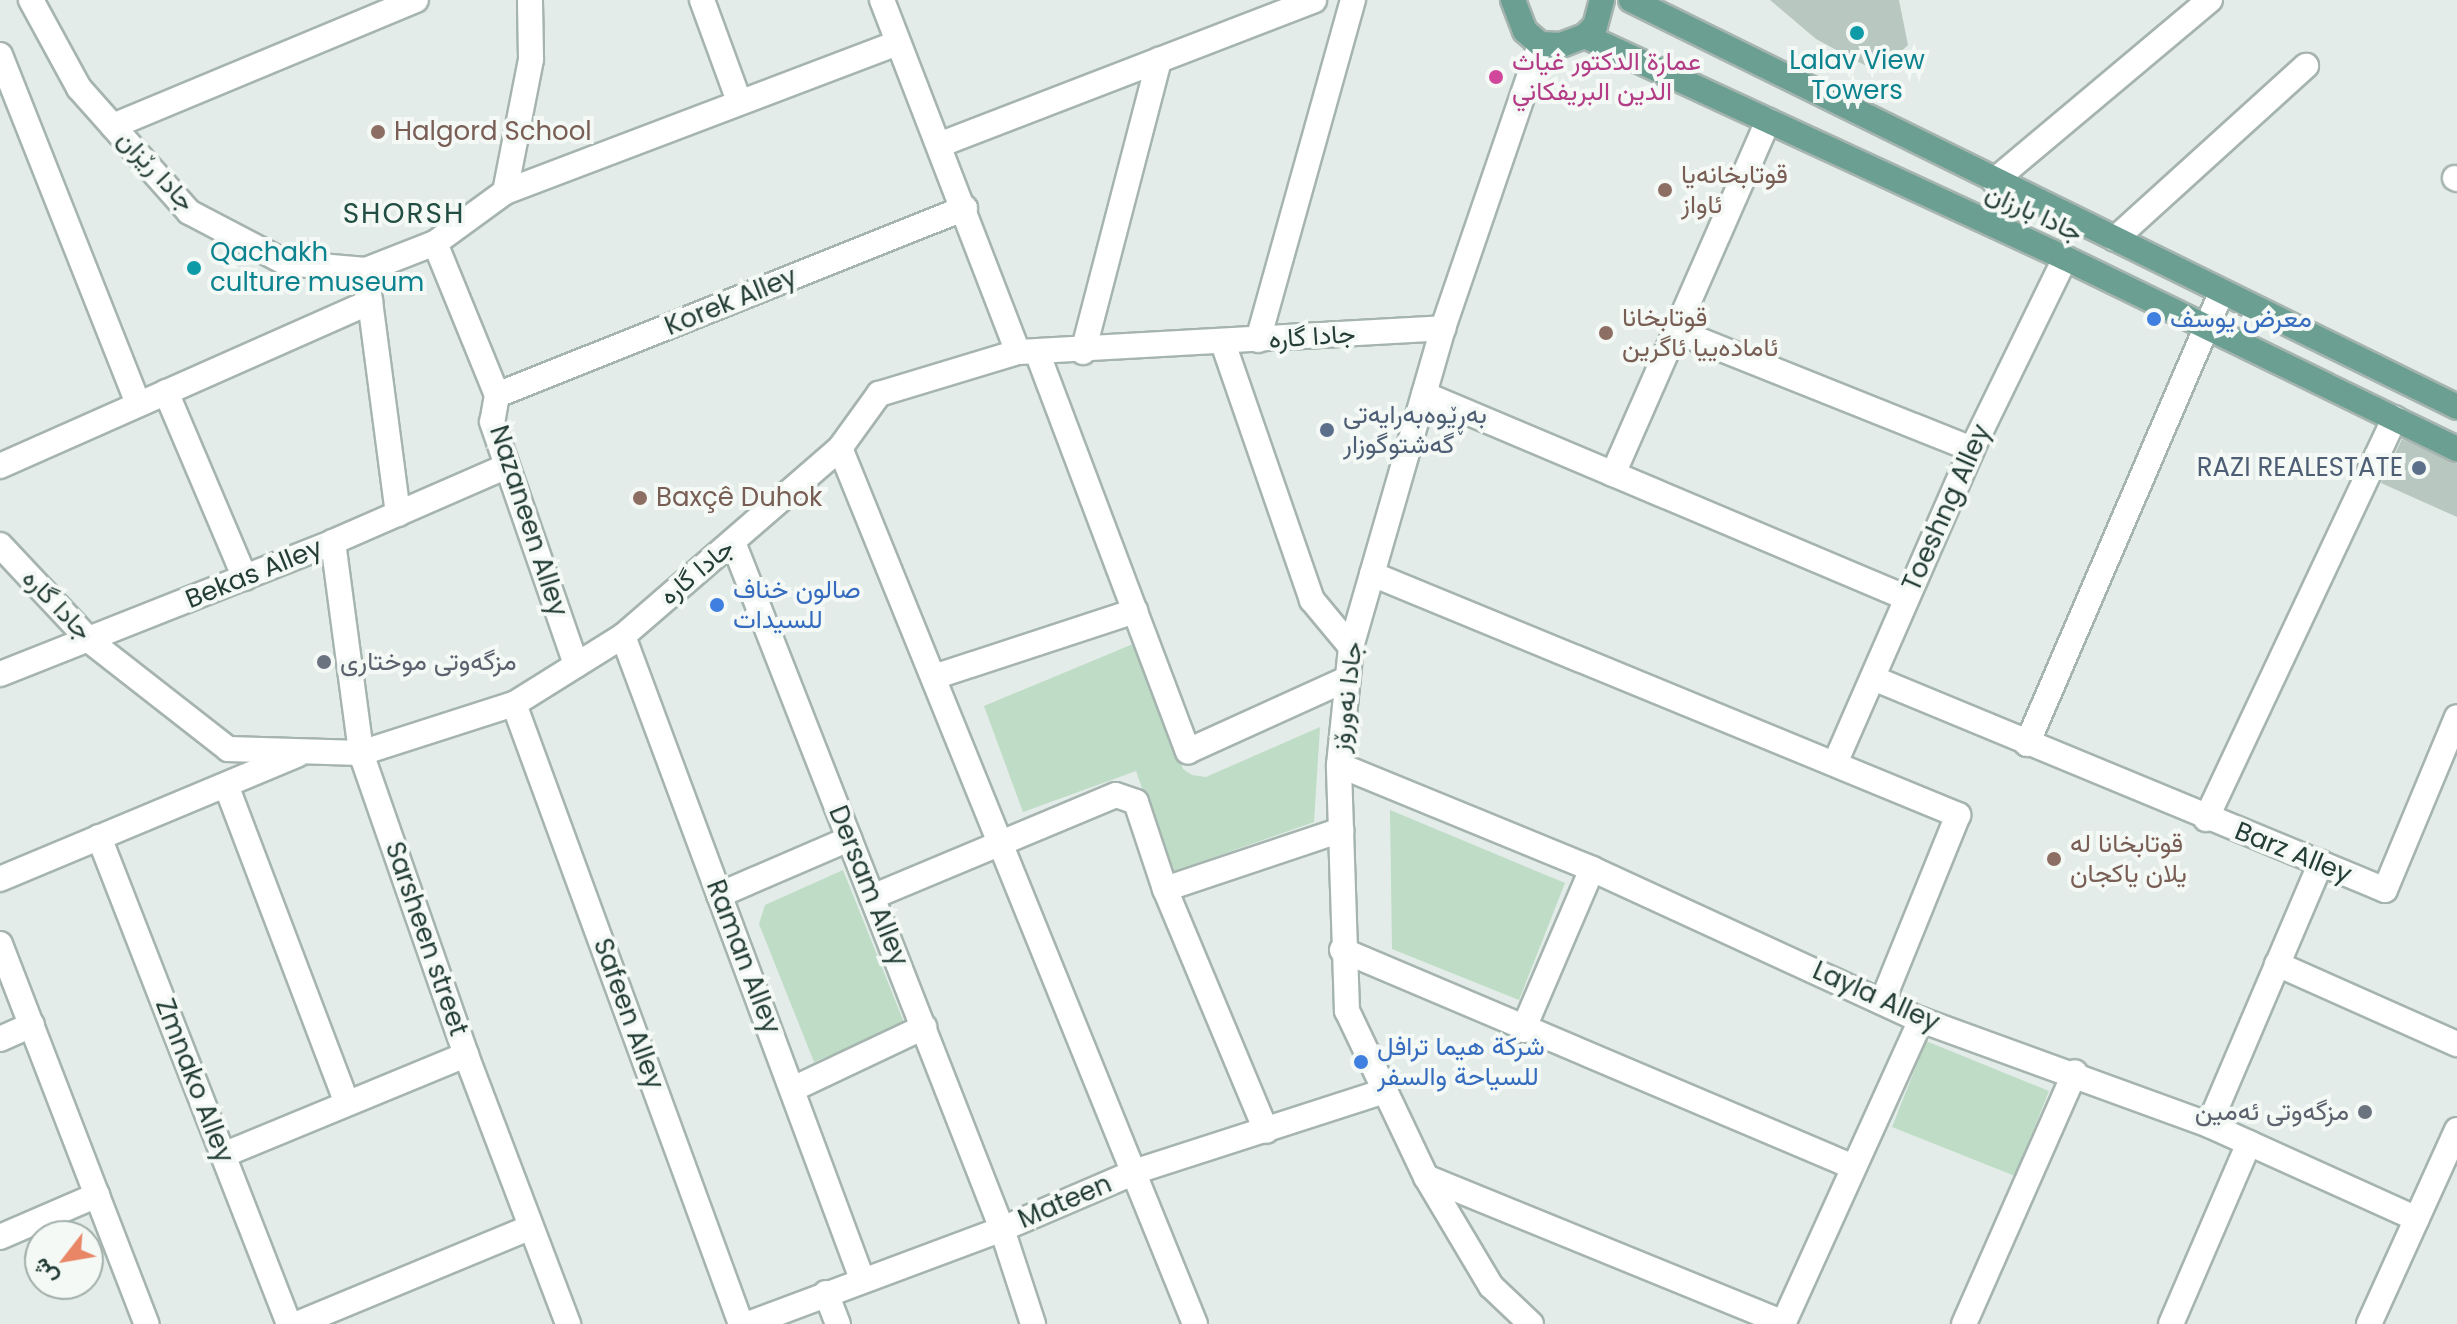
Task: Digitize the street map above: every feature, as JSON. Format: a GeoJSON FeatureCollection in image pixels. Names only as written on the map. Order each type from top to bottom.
{"type":"FeatureCollection","features":[{"type":"Feature","properties":{"kind":"main road"},"geometry":{"type":"LineString","coordinates":[[1508,3],[1525,31],[1540,44],[1561,45],[1585,36],[1601,13],[1602,0]]}},
{"type":"Feature","properties":{"kind":"main road","name":"جادا بارزان"},"geometry":{"type":"LineString","coordinates":[[1631,0],[2457,407]]}},
{"type":"Feature","properties":{"kind":"main road","name":"جادا بارزان"},"geometry":{"type":"LineString","coordinates":[[1585,36],[2065,258],[2457,449]]}},
{"type":"Feature","properties":{"kind":"street"},"geometry":{"type":"LineString","coordinates":[[113,126],[379,7],[416,0]]}},
{"type":"Feature","properties":{"kind":"street"},"geometry":{"type":"LineString","coordinates":[[505,192],[531,59],[530,0]]}},
{"type":"Feature","properties":{"kind":"street"},"geometry":{"type":"LineString","coordinates":[[702,0],[739,101]]}},
{"type":"Feature","properties":{"kind":"street"},"geometry":{"type":"LineString","coordinates":[[882,0],[965,208],[1135,611],[1188,751],[1347,679]]}},
{"type":"Feature","properties":{"kind":"street"},"geometry":{"type":"LineString","coordinates":[[939,145],[1314,0]]}},
{"type":"Feature","properties":{"kind":"street"},"geometry":{"type":"LineString","coordinates":[[1258,340],[1353,0]]}},
{"type":"Feature","properties":{"kind":"street"},"geometry":{"type":"LineString","coordinates":[[1994,181],[2210,0]]}},
{"type":"Feature","properties":{"kind":"street","name":"جادا رێزان"},"geometry":{"type":"LineString","coordinates":[[37,2],[79,88],[189,212],[286,263],[366,270],[435,243],[505,192],[897,43]]}},
{"type":"Feature","properties":{"kind":"street","name":"جادا نەورۆز"},"geometry":{"type":"LineString","coordinates":[[1531,1324],[1491,1286],[1426,1177],[1347,1011],[1342,950],[1339,765],[1351,647],[1443,328],[1540,44]]}},
{"type":"Feature","properties":{"kind":"street"},"geometry":{"type":"LineString","coordinates":[[0,55],[138,404]]}},
{"type":"Feature","properties":{"kind":"street"},"geometry":{"type":"LineString","coordinates":[[1083,352],[1159,60]]}},
{"type":"Feature","properties":{"kind":"street"},"geometry":{"type":"LineString","coordinates":[[2115,239],[2306,66]]}},
{"type":"Feature","properties":{"kind":"street"},"geometry":{"type":"LineString","coordinates":[[1613,474],[1768,121]]}},
{"type":"Feature","properties":{"kind":"street","name":"Korek Alley"},"geometry":{"type":"LineString","coordinates":[[497,395],[965,208]]}},
{"type":"Feature","properties":{"kind":"street","name":"Nazaneen Alley"},"geometry":{"type":"LineString","coordinates":[[435,243],[497,395],[492,422],[505,467],[576,665]]}},
{"type":"Feature","properties":{"kind":"street","name":"Toeshng Alley"},"geometry":{"type":"LineString","coordinates":[[1836,761],[1972,449],[2065,258]]}},
{"type":"Feature","properties":{"kind":"street"},"geometry":{"type":"LineString","coordinates":[[366,270],[398,514]]}},
{"type":"Feature","properties":{"kind":"street"},"geometry":{"type":"LineString","coordinates":[[2027,744],[2221,293]]}},
{"type":"Feature","properties":{"kind":"street"},"geometry":{"type":"LineString","coordinates":[[0,466],[370,302]]}},
{"type":"Feature","properties":{"kind":"street","name":"جادا گارە"},"geometry":{"type":"LineString","coordinates":[[0,545],[90,641],[228,749],[361,753],[514,704],[623,636],[840,448],[879,394],[1028,352],[1083,352],[1443,328]]}},
{"type":"Feature","properties":{"kind":"street"},"geometry":{"type":"LineString","coordinates":[[1674,330],[1972,449]]}},
{"type":"Feature","properties":{"kind":"street"},"geometry":{"type":"LineString","coordinates":[[1223,343],[1312,600],[1351,647]]}},
{"type":"Feature","properties":{"kind":"street"},"geometry":{"type":"LineString","coordinates":[[166,392],[245,578]]}},
{"type":"Feature","properties":{"kind":"street"},"geometry":{"type":"LineString","coordinates":[[1424,394],[1907,598]]}},
{"type":"Feature","properties":{"kind":"street"},"geometry":{"type":"LineString","coordinates":[[2206,819],[2395,418]]}},
{"type":"Feature","properties":{"kind":"street"},"geometry":{"type":"LineString","coordinates":[[840,448],[1137,1171],[1195,1324]]}},
{"type":"Feature","properties":{"kind":"street","name":"Bekas Alley"},"geometry":{"type":"LineString","coordinates":[[0,674],[90,641],[333,542],[505,467]]}},
{"type":"Feature","properties":{"kind":"street","name":"Sarsheen street"},"geometry":{"type":"LineString","coordinates":[[333,542],[361,753],[466,1055],[568,1324]]}},
{"type":"Feature","properties":{"kind":"street","name":"Dersam Alley"},"geometry":{"type":"LineString","coordinates":[[733,542],[1002,1229],[1033,1324]]}},
{"type":"Feature","properties":{"kind":"street"},"geometry":{"type":"LineString","coordinates":[[1372,574],[1836,761],[1958,815],[1883,1000]]}},
{"type":"Feature","properties":{"kind":"street"},"geometry":{"type":"LineString","coordinates":[[934,677],[1135,611]]}},
{"type":"Feature","properties":{"kind":"street","name":"Raman Alley"},"geometry":{"type":"LineString","coordinates":[[623,636],[795,1088],[862,1279]]}},
{"type":"Feature","properties":{"kind":"street","name":"Barz Alley"},"geometry":{"type":"LineString","coordinates":[[1873,678],[2206,819],[2385,890],[2447,767],[2457,717]]}},
{"type":"Feature","properties":{"kind":"street","name":"Safeen Alley"},"geometry":{"type":"LineString","coordinates":[[514,704],[741,1324]]}},
{"type":"Feature","properties":{"kind":"street"},"geometry":{"type":"LineString","coordinates":[[0,879],[307,751]]}},
{"type":"Feature","properties":{"kind":"street","name":"Layla Alley"},"geometry":{"type":"LineString","coordinates":[[1339,765],[1592,869],[1921,1020],[2075,1072],[2209,1125],[2417,1219]]}},
{"type":"Feature","properties":{"kind":"street"},"geometry":{"type":"LineString","coordinates":[[226,785],[347,1103]]}},
{"type":"Feature","properties":{"kind":"street"},"geometry":{"type":"LineString","coordinates":[[872,897],[1116,795],[1136,802],[1165,889],[1266,1131]]}},
{"type":"Feature","properties":{"kind":"street"},"geometry":{"type":"LineString","coordinates":[[1165,889],[1341,830]]}},
{"type":"Feature","properties":{"kind":"street","name":"Zmnako Alley"},"geometry":{"type":"LineString","coordinates":[[99,837],[289,1324]]}},
{"type":"Feature","properties":{"kind":"street"},"geometry":{"type":"LineString","coordinates":[[719,895],[849,839]]}},
{"type":"Feature","properties":{"kind":"street"},"geometry":{"type":"LineString","coordinates":[[2209,1125],[2321,863]]}},
{"type":"Feature","properties":{"kind":"street"},"geometry":{"type":"LineString","coordinates":[[1523,1030],[1592,869]]}},
{"type":"Feature","properties":{"kind":"street"},"geometry":{"type":"LineString","coordinates":[[0,944],[147,1324]]}},
{"type":"Feature","properties":{"kind":"street"},"geometry":{"type":"LineString","coordinates":[[1342,950],[1523,1030],[1851,1166]]}},
{"type":"Feature","properties":{"kind":"street"},"geometry":{"type":"LineString","coordinates":[[2277,964],[2457,1044]]}},
{"type":"Feature","properties":{"kind":"street"},"geometry":{"type":"LineString","coordinates":[[1426,1177],[1783,1324],[1851,1166],[1921,1020]]}},
{"type":"Feature","properties":{"kind":"street"},"geometry":{"type":"LineString","coordinates":[[0,1039],[32,1025]]}},
{"type":"Feature","properties":{"kind":"street"},"geometry":{"type":"LineString","coordinates":[[795,1088],[924,1027]]}},
{"type":"Feature","properties":{"kind":"street"},"geometry":{"type":"LineString","coordinates":[[223,1155],[466,1055]]}},
{"type":"Feature","properties":{"kind":"street"},"geometry":{"type":"LineString","coordinates":[[1964,1324],[2075,1072]]}},
{"type":"Feature","properties":{"kind":"street","name":"Mateen"},"geometry":{"type":"LineString","coordinates":[[748,1324],[1002,1229],[1137,1171],[1385,1091]]}},
{"type":"Feature","properties":{"kind":"street"},"geometry":{"type":"LineString","coordinates":[[2369,1324],[2457,1130]]}},
{"type":"Feature","properties":{"kind":"street"},"geometry":{"type":"LineString","coordinates":[[2171,1324],[2249,1143]]}},
{"type":"Feature","properties":{"kind":"street"},"geometry":{"type":"LineString","coordinates":[[0,1237],[97,1195]]}},
{"type":"Feature","properties":{"kind":"street"},"geometry":{"type":"LineString","coordinates":[[297,1324],[531,1227]]}},
{"type":"Feature","properties":{"kind":"street"},"geometry":{"type":"LineString","coordinates":[[826,1293],[838,1324]]}},
{"type":"Feature","properties":{"kind":"green space"},"geometry":{"type":"Polygon","coordinates":[[[1133,644],[1183,769],[1192,775],[1206,777],[1320,727],[1314,822],[1172,872],[1136,771],[1023,812],[984,706],[1133,644]]]}},
{"type":"Feature","properties":{"kind":"green space"},"geometry":{"type":"Polygon","coordinates":[[[1390,810],[1565,883],[1519,1000],[1392,949],[1390,810]]]}},
{"type":"Feature","properties":{"kind":"green space"},"geometry":{"type":"Polygon","coordinates":[[[843,870],[905,1025],[814,1062],[759,924],[765,905],[843,870]]]}},
{"type":"Feature","properties":{"kind":"green space"},"geometry":{"type":"Polygon","coordinates":[[[1926,1041],[2049,1091],[2015,1176],[1892,1127],[1926,1041]]]}},
{"type":"Feature","properties":{"kind":"building","name":"Lalav View Towers"},"geometry":{"type":"Polygon","coordinates":[[[1770,0],[1899,0],[1908,45],[1887,65],[1868,67],[1816,39],[1770,0]]]}},
{"type":"Feature","properties":{"kind":"building","name":"RAZI REALESTATE"},"geometry":{"type":"Polygon","coordinates":[[[2402,439],[2457,464],[2457,517],[2381,483],[2402,439]]]}},
{"type":"Feature","properties":{"kind":"place","name":"Lalav View Towers"},"geometry":{"type":"Point","coordinates":[1857,33]}},
{"type":"Feature","properties":{"kind":"place","name":"عمارة الدكتور غياث الدين البريفكاني"},"geometry":{"type":"Point","coordinates":[1496,77]}},
{"type":"Feature","properties":{"kind":"place","name":"Halgord School"},"geometry":{"type":"Point","coordinates":[378,132]}},
{"type":"Feature","properties":{"kind":"place","name":"قوتابخانەیا ئاواز"},"geometry":{"type":"Point","coordinates":[1665,190]}},
{"type":"Feature","properties":{"kind":"place","name":"Qachakh culture museum"},"geometry":{"type":"Point","coordinates":[194,268]}},
{"type":"Feature","properties":{"kind":"place","name":"معرض يوسف"},"geometry":{"type":"Point","coordinates":[2154,319]}},
{"type":"Feature","properties":{"kind":"place","name":"قوتابخانا ئامادەییا ئاگرین"},"geometry":{"type":"Point","coordinates":[1606,333]}},
{"type":"Feature","properties":{"kind":"place","name":"بەڕێوەبەرایەتی گەشتوگوزار"},"geometry":{"type":"Point","coordinates":[1327,430]}},
{"type":"Feature","properties":{"kind":"place","name":"RAZI REALESTATE"},"geometry":{"type":"Point","coordinates":[2419,468]}},
{"type":"Feature","properties":{"kind":"place","name":"Baxçê Duhok"},"geometry":{"type":"Point","coordinates":[640,498]}},
{"type":"Feature","properties":{"kind":"place","name":"صالون خناف للسيدات"},"geometry":{"type":"Point","coordinates":[717,605]}},
{"type":"Feature","properties":{"kind":"place","name":"مزگەوتی موختاری"},"geometry":{"type":"Point","coordinates":[324,662]}},
{"type":"Feature","properties":{"kind":"place","name":"قوتابخانا له يلان ياكجان"},"geometry":{"type":"Point","coordinates":[2054,859]}},
{"type":"Feature","properties":{"kind":"place","name":"شركة هيما ترافل للسياحة والسفر"},"geometry":{"type":"Point","coordinates":[1361,1062]}},
{"type":"Feature","properties":{"kind":"place","name":"مزگەوتی ئەمین"},"geometry":{"type":"Point","coordinates":[2365,1112]}},
{"type":"Feature","properties":{"kind":"district","name":"SHORSH"},"geometry":{"type":"Point","coordinates":[404,214]}}]}
